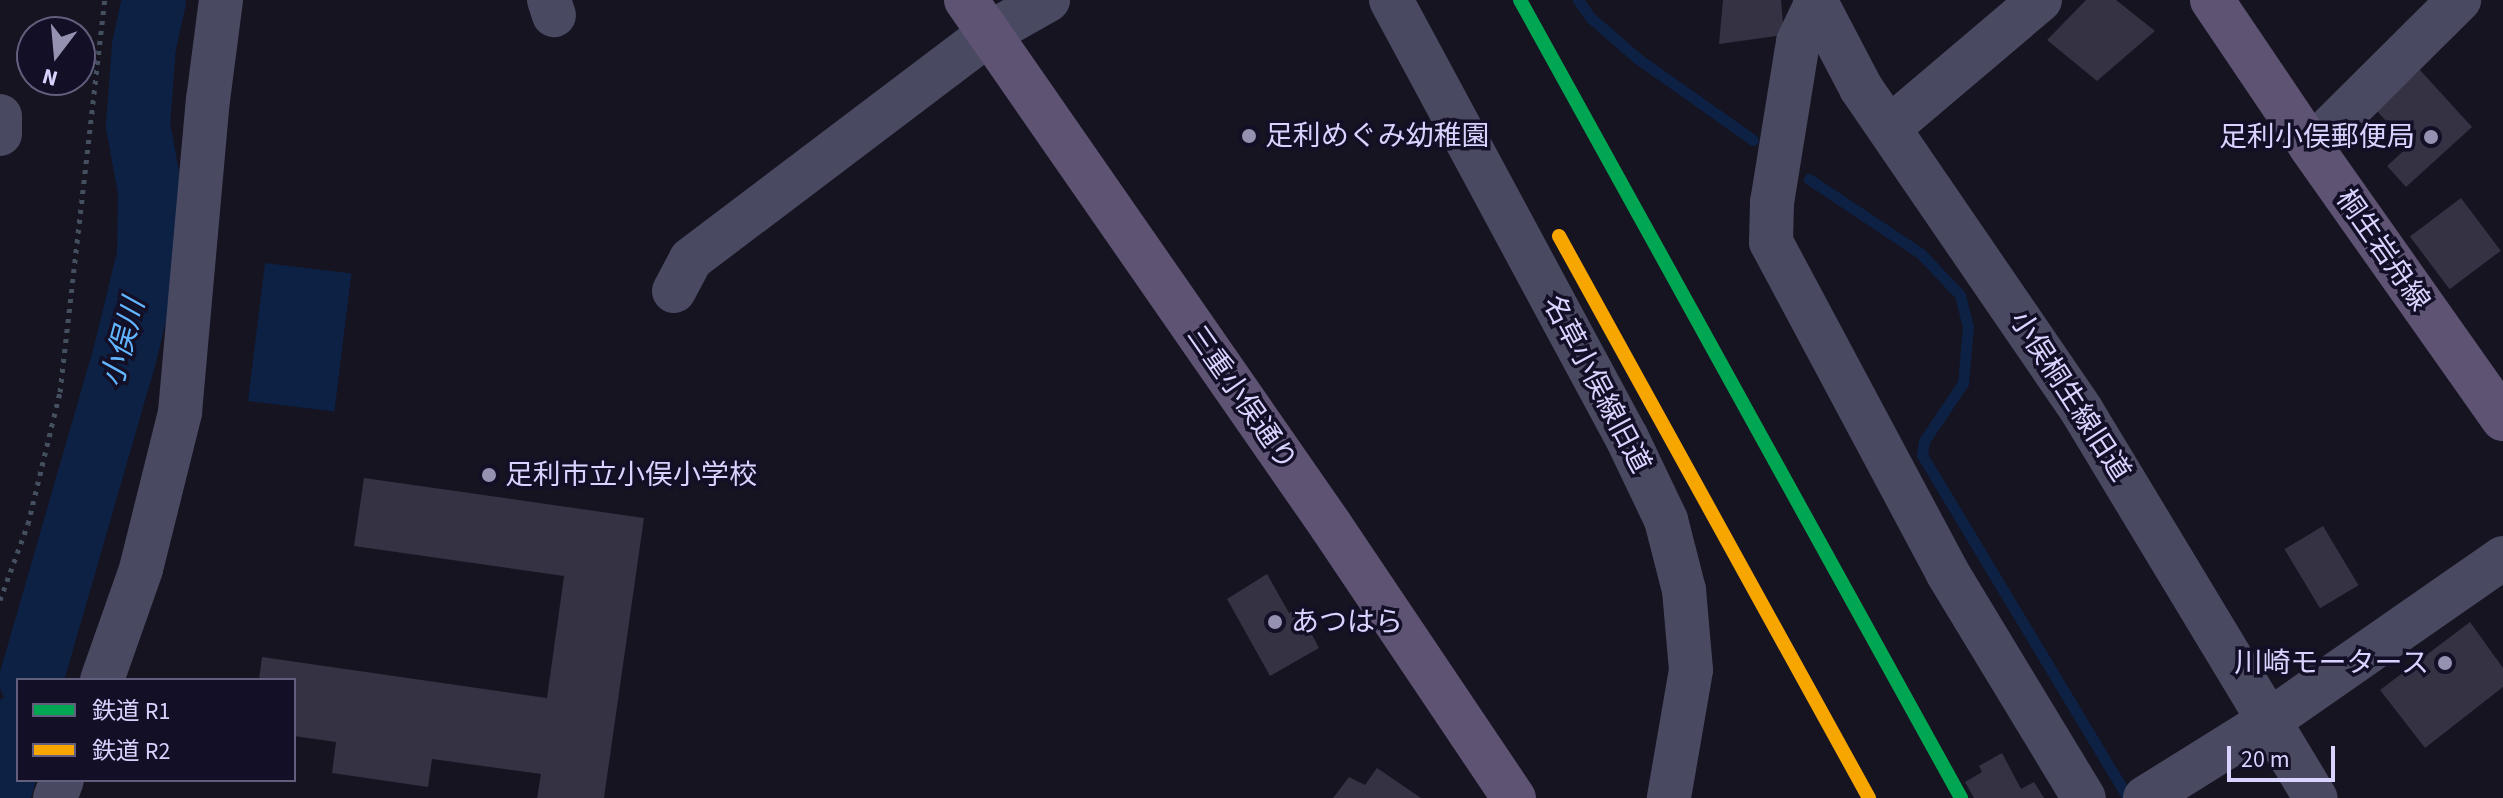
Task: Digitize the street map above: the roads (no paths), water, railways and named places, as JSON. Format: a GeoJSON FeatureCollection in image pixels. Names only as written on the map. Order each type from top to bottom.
{"type":"FeatureCollection","features":[{"type":"Feature","properties":{"kind":"main road","name":"桐生岩舟線"},"geometry":{"type":"LineString","coordinates":[[2212,0],[2311,147],[2503,419]]}},
{"type":"Feature","properties":{"kind":"main road","name":"三重小俣通り"},"geometry":{"type":"LineString","coordinates":[[977,17],[1331,526],[1514,798]]}},
{"type":"Feature","properties":{"kind":"street"},"geometry":{"type":"LineString","coordinates":[[103,678],[141,569],[180,412],[208,100],[221,0]]}},
{"type":"Feature","properties":{"kind":"street"},"geometry":{"type":"LineString","coordinates":[[674,291],[691,259],[977,17],[1048,0]]}},
{"type":"Feature","properties":{"kind":"street","name":"名草小俣線旧道"},"geometry":{"type":"LineString","coordinates":[[1391,0],[1626,436],[1666,520],[1684,590],[1691,670],[1669,798]]}},
{"type":"Feature","properties":{"kind":"street"},"geometry":{"type":"LineString","coordinates":[[1889,128],[2040,0]]}},
{"type":"Feature","properties":{"kind":"street"},"geometry":{"type":"LineString","coordinates":[[2311,147],[2459,0]]}},
{"type":"Feature","properties":{"kind":"street"},"geometry":{"type":"LineString","coordinates":[[1816,2],[1798,42],[1772,202],[1771,242],[1947,572],[2084,798]]}},
{"type":"Feature","properties":{"kind":"street","name":"小俣桐生線旧道"},"geometry":{"type":"LineString","coordinates":[[1816,2],[1839,50],[1889,128],[2082,411],[2315,798]]}},
{"type":"Feature","properties":{"kind":"street"},"geometry":{"type":"LineString","coordinates":[[0,116],[0,134]]}},
{"type":"Feature","properties":{"kind":"street"},"geometry":{"type":"LineString","coordinates":[[2145,798],[2270,720],[2503,558]]}},
{"type":"Feature","properties":{"kind":"water"},"geometry":{"type":"Polygon","coordinates":[[[265,263],[351,274],[334,412],[248,401],[265,263]]]}},
{"type":"Feature","properties":{"kind":"waterway","name":"小俣川"},"geometry":{"type":"LineString","coordinates":[[32,678],[123,362],[149,256],[150,191],[138,125],[144,46],[154,0]]}},
{"type":"Feature","properties":{"kind":"waterway"},"geometry":{"type":"LineString","coordinates":[[1578,0],[1590,17],[1637,58],[1753,140]]}},
{"type":"Feature","properties":{"kind":"waterway"},"geometry":{"type":"LineString","coordinates":[[1809,179],[1920,253],[1960,295],[1968,327],[1963,383],[1924,441],[1922,455],[2128,798]]}},
{"type":"Feature","properties":{"kind":"waterway","name":"小俣川"},"geometry":{"type":"LineString","coordinates":[[0,790],[16,733]]}},
{"type":"Feature","properties":{"kind":"rail line","name":"R1"},"geometry":{"type":"LineString","coordinates":[[1520,0],[1961,798]]}},
{"type":"Feature","properties":{"kind":"rail line","name":"R2"},"geometry":{"type":"LineString","coordinates":[[1559,236],[1869,798]]}},
{"type":"Feature","properties":{"kind":"place","name":"足利めぐみ幼稚園"},"geometry":{"type":"Point","coordinates":[1249,136]}},
{"type":"Feature","properties":{"kind":"place","name":"足利小俣郵便局"},"geometry":{"type":"Point","coordinates":[2431,137]}},
{"type":"Feature","properties":{"kind":"place","name":"足利市立小俣小学校"},"geometry":{"type":"Point","coordinates":[489,475]}},
{"type":"Feature","properties":{"kind":"place","name":"あつはら"},"geometry":{"type":"Point","coordinates":[1275,622]}},
{"type":"Feature","properties":{"kind":"place","name":"川崎モータース"},"geometry":{"type":"Point","coordinates":[2445,663]}}]}
